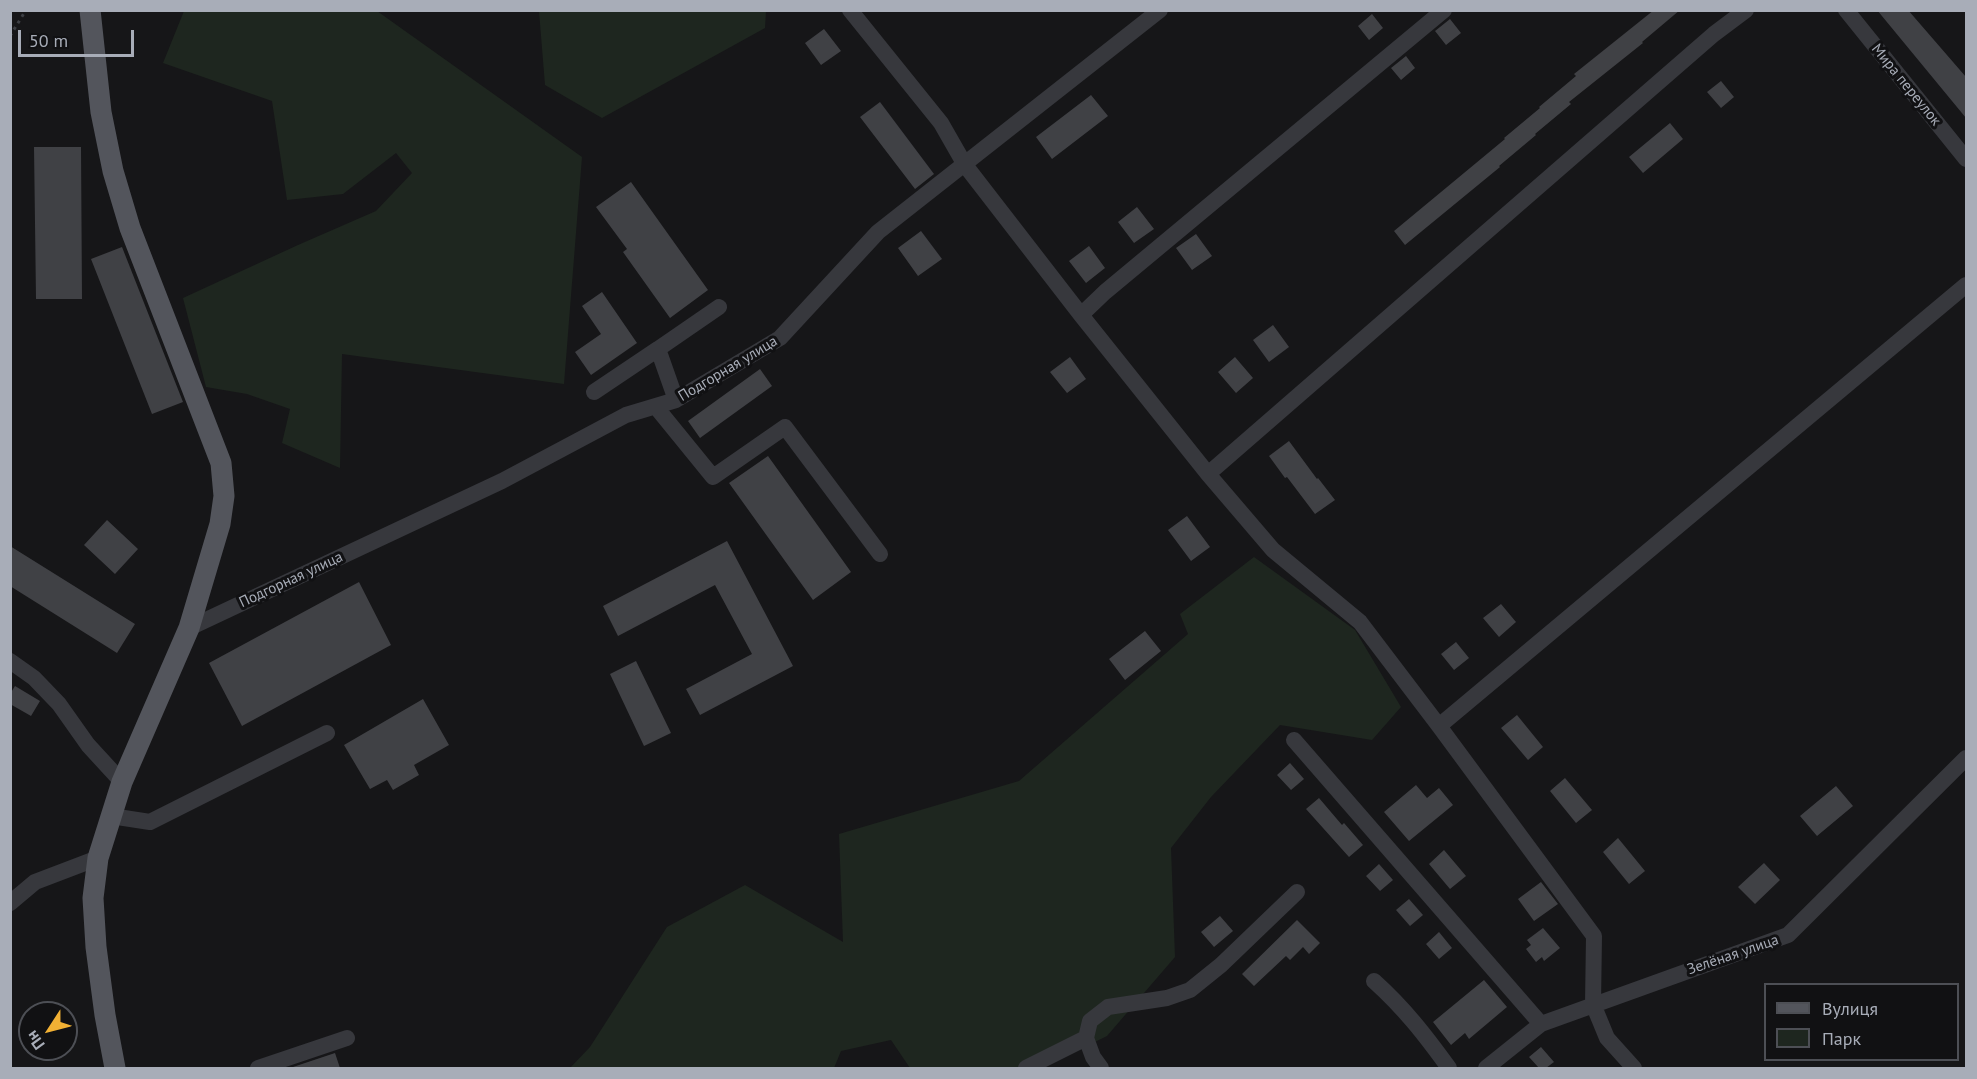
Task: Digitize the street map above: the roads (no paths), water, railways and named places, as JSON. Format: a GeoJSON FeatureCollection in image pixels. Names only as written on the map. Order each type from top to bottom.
{"type":"FeatureCollection","features":[{"type":"Feature","properties":{"kind":"main road"},"geometry":{"type":"LineString","coordinates":[[90,10],[101,112],[113,171],[130,228],[220,463],[224,496],[220,525],[189,628],[122,782],[98,858],[93,898],[96,947],[115,1068]]}},
{"type":"Feature","properties":{"kind":"street"},"geometry":{"type":"LineString","coordinates":[[850,10],[941,123],[965,165],[1208,474],[1273,550],[1360,622],[1439,726],[1594,936],[1593,1004],[1607,1038],[1634,1068]]}},
{"type":"Feature","properties":{"kind":"street","name":"Подгорная улица"},"geometry":{"type":"LineString","coordinates":[[189,628],[502,481],[626,415],[676,400],[780,339],[878,232],[1160,10]]}},
{"type":"Feature","properties":{"kind":"street"},"geometry":{"type":"LineString","coordinates":[[1081,315],[1105,292],[1444,10]]}},
{"type":"Feature","properties":{"kind":"street"},"geometry":{"type":"LineString","coordinates":[[1208,474],[1714,34],[1746,10]]}},
{"type":"Feature","properties":{"kind":"street","name":"Мира переулок"},"geometry":{"type":"LineString","coordinates":[[1846,10],[1966,159]]}},
{"type":"Feature","properties":{"kind":"street"},"geometry":{"type":"LineString","coordinates":[[1439,726],[1966,285]]}},
{"type":"Feature","properties":{"kind":"street"},"geometry":{"type":"LineString","coordinates":[[594,392],[719,307]]}},
{"type":"Feature","properties":{"kind":"street"},"geometry":{"type":"LineString","coordinates":[[658,350],[676,400]]}},
{"type":"Feature","properties":{"kind":"street"},"geometry":{"type":"LineString","coordinates":[[656,406],[713,477],[785,427],[880,554]]}},
{"type":"Feature","properties":{"kind":"street"},"geometry":{"type":"LineString","coordinates":[[10,662],[34,678],[59,704],[88,746],[122,782]]}},
{"type":"Feature","properties":{"kind":"street"},"geometry":{"type":"LineString","coordinates":[[111,816],[150,822],[327,733]]}},
{"type":"Feature","properties":{"kind":"street"},"geometry":{"type":"LineString","coordinates":[[1294,740],[1541,1024]]}},
{"type":"Feature","properties":{"kind":"street","name":"Зелёная улица"},"geometry":{"type":"LineString","coordinates":[[1486,1068],[1541,1024],[1788,935],[1966,758]]}},
{"type":"Feature","properties":{"kind":"street"},"geometry":{"type":"LineString","coordinates":[[10,903],[35,882],[98,858]]}},
{"type":"Feature","properties":{"kind":"street"},"geometry":{"type":"LineString","coordinates":[[1101,1068],[1093,1057],[1086,1038],[1090,1021],[1108,1007],[1167,998],[1190,990],[1221,965],[1297,892]]}},
{"type":"Feature","properties":{"kind":"street"},"geometry":{"type":"LineString","coordinates":[[1374,981],[1412,1018],[1449,1068]]}},
{"type":"Feature","properties":{"kind":"street"},"geometry":{"type":"LineString","coordinates":[[258,1068],[347,1038]]}},
{"type":"Feature","properties":{"kind":"street"},"geometry":{"type":"LineString","coordinates":[[1026,1068],[1086,1038]]}}]}
